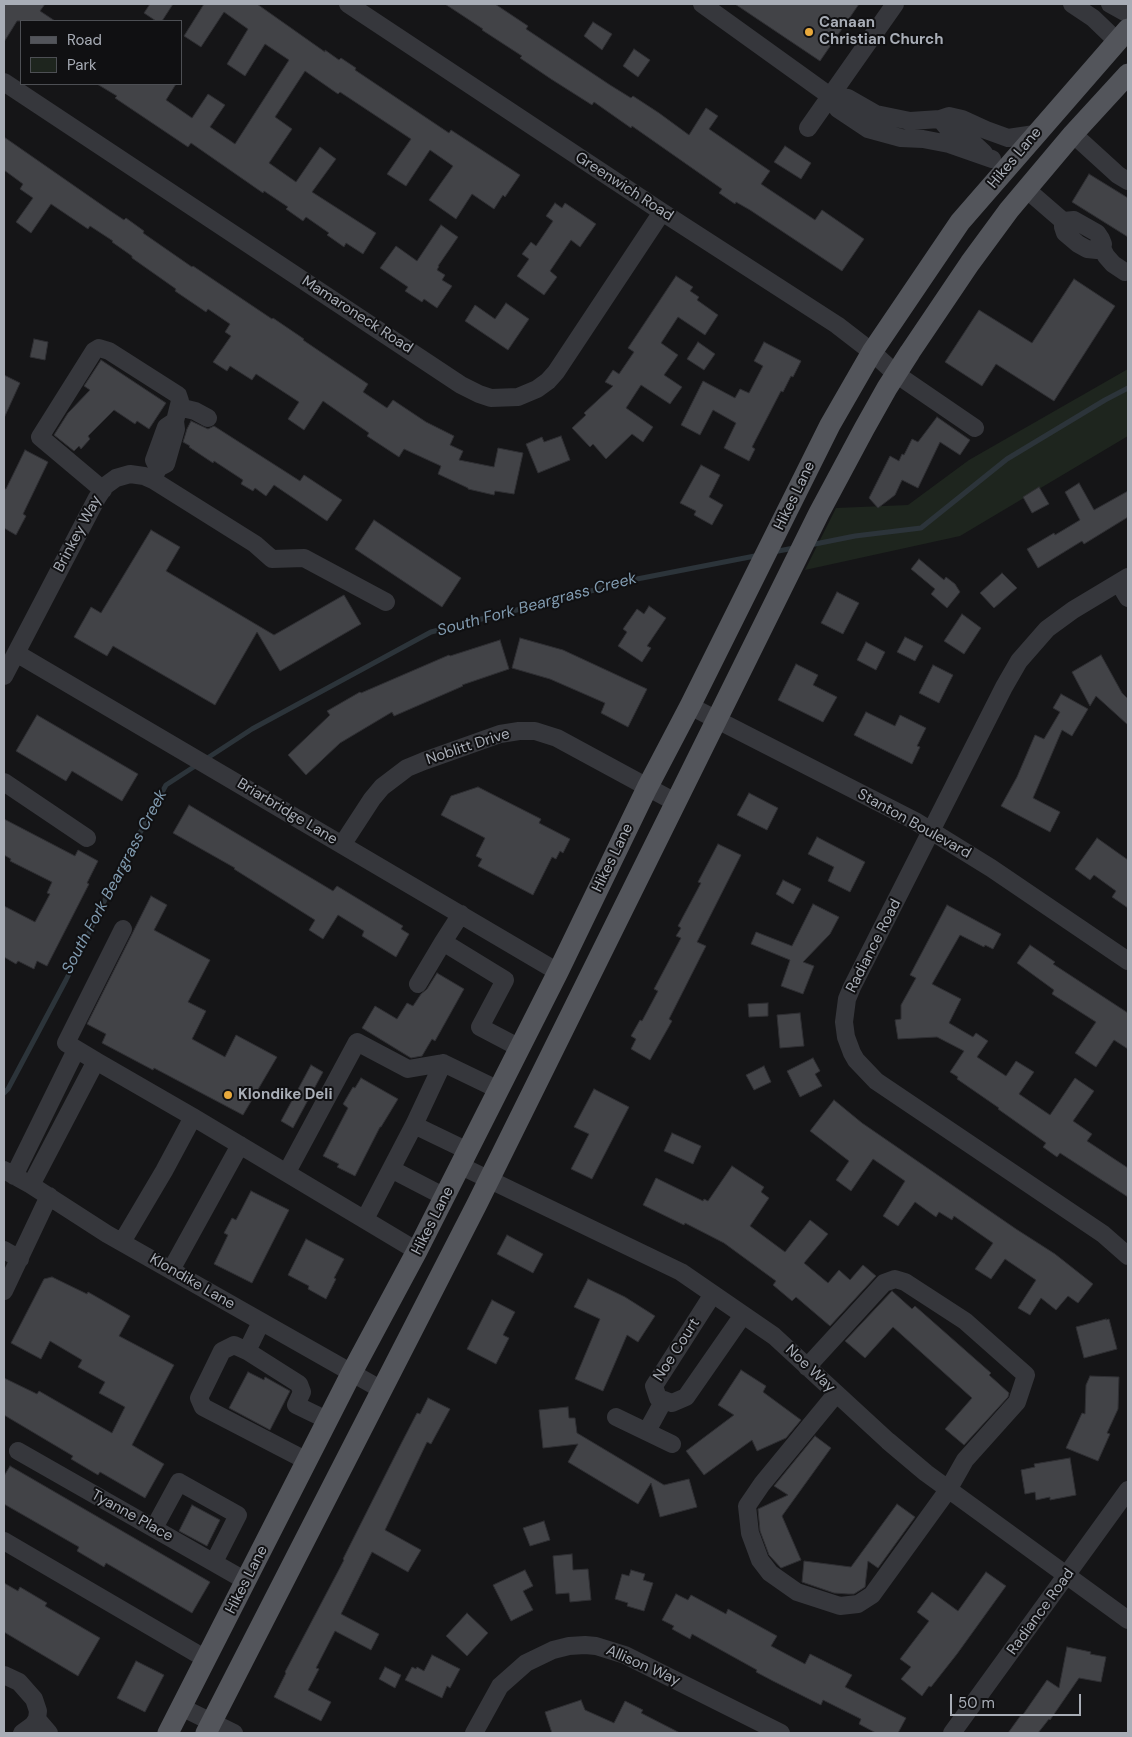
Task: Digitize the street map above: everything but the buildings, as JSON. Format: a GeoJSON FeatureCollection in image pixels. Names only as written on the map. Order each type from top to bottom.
{"type":"FeatureCollection","features":[{"type":"Feature","properties":{"kind":"main road","name":"Hikes Lane"},"geometry":{"type":"LineString","coordinates":[[168,1733],[327,1420],[445,1197],[558,972],[647,788],[830,425],[872,352],[998,165],[1035,134],[1123,35]]}},
{"type":"Feature","properties":{"kind":"main road","name":"Hikes Lane"},"geometry":{"type":"LineString","coordinates":[[209,1728],[489,1179],[818,513],[864,429],[896,374],[970,263],[1009,210],[1073,134],[1128,74]]}},
{"type":"Feature","properties":{"kind":"street","name":"Greenwich Road"},"geometry":{"type":"LineString","coordinates":[[348,4],[662,212],[837,325],[872,352],[896,374],[975,428]]}},
{"type":"Feature","properties":{"kind":"street"},"geometry":{"type":"LineString","coordinates":[[702,4],[830,96],[838,109],[868,129],[901,138],[924,139],[949,144],[998,165]]}},
{"type":"Feature","properties":{"kind":"street"},"geometry":{"type":"LineString","coordinates":[[808,128],[895,4]]}},
{"type":"Feature","properties":{"kind":"street"},"geometry":{"type":"LineString","coordinates":[[1072,4],[1123,35]]}},
{"type":"Feature","properties":{"kind":"street"},"geometry":{"type":"LineString","coordinates":[[1110,4],[1128,14]]}},
{"type":"Feature","properties":{"kind":"street","name":"Mamaroneck Road"},"geometry":{"type":"LineString","coordinates":[[4,82],[462,385],[491,398],[518,397],[537,389],[548,381],[556,372],[662,212]]}},
{"type":"Feature","properties":{"kind":"street"},"geometry":{"type":"LineString","coordinates":[[830,96],[848,98],[876,114],[910,121],[940,119],[949,116],[962,119],[1008,138],[1035,134]]}},
{"type":"Feature","properties":{"kind":"street"},"geometry":{"type":"LineString","coordinates":[[940,119],[950,131],[969,139],[998,165]]}},
{"type":"Feature","properties":{"kind":"street"},"geometry":{"type":"LineString","coordinates":[[1073,134],[1113,171],[1128,181]]}},
{"type":"Feature","properties":{"kind":"street"},"geometry":{"type":"LineString","coordinates":[[1026,189],[1063,220],[1074,220],[1090,228],[1101,239],[1102,248],[1113,264],[1125,272]]}},
{"type":"Feature","properties":{"kind":"street"},"geometry":{"type":"LineString","coordinates":[[103,490],[40,437],[94,351],[100,348],[109,351],[178,396],[180,401],[176,429],[166,464],[156,474]]}},
{"type":"Feature","properties":{"kind":"street"},"geometry":{"type":"LineString","coordinates":[[177,414],[195,411],[208,418]]}},
{"type":"Feature","properties":{"kind":"street","name":"Brinkey Way"},"geometry":{"type":"LineString","coordinates":[[4,676],[96,498],[116,478],[130,474],[144,476],[156,474],[255,544],[272,560],[304,558],[386,602]]}},
{"type":"Feature","properties":{"kind":"street"},"geometry":{"type":"LineString","coordinates":[[1124,580],[1128,598]]}},
{"type":"Feature","properties":{"kind":"street","name":"Radiance Road"},"geometry":{"type":"LineString","coordinates":[[1124,580],[1073,610],[1047,629],[1019,661],[1004,687],[848,999],[844,1022],[846,1036],[852,1053],[856,1060],[876,1080],[1103,1234],[1128,1256]]}},
{"type":"Feature","properties":{"kind":"street","name":"Briarbridge Lane"},"geometry":{"type":"LineString","coordinates":[[16,653],[558,972]]}},
{"type":"Feature","properties":{"kind":"street","name":"Stanton Boulevard"},"geometry":{"type":"LineString","coordinates":[[690,706],[915,821],[991,868],[1128,961]]}},
{"type":"Feature","properties":{"kind":"street","name":"Noblitt Drive"},"geometry":{"type":"LineString","coordinates":[[342,845],[382,787],[407,768],[500,734],[519,731],[535,731],[550,735],[675,802]]}},
{"type":"Feature","properties":{"kind":"street"},"geometry":{"type":"LineString","coordinates":[[4,782],[87,838]]}},
{"type":"Feature","properties":{"kind":"street"},"geometry":{"type":"LineString","coordinates":[[418,984],[442,942],[461,914]]}},
{"type":"Feature","properties":{"kind":"street"},"geometry":{"type":"LineString","coordinates":[[123,929],[66,1043],[287,1172],[417,1251]]}},
{"type":"Feature","properties":{"kind":"street"},"geometry":{"type":"LineString","coordinates":[[442,942],[505,980],[480,1026],[520,1048]]}},
{"type":"Feature","properties":{"kind":"street"},"geometry":{"type":"LineString","coordinates":[[287,1172],[357,1042],[408,1069],[443,1063],[499,1090]]}},
{"type":"Feature","properties":{"kind":"street"},"geometry":{"type":"LineString","coordinates":[[9,1173],[76,1050]]}},
{"type":"Feature","properties":{"kind":"street"},"geometry":{"type":"LineString","coordinates":[[31,1184],[96,1061]]}},
{"type":"Feature","properties":{"kind":"street"},"geometry":{"type":"LineString","coordinates":[[365,1219],[414,1125],[443,1063]]}},
{"type":"Feature","properties":{"kind":"street"},"geometry":{"type":"LineString","coordinates":[[122,1242],[193,1117]]}},
{"type":"Feature","properties":{"kind":"street","name":"Noe Way"},"geometry":{"type":"LineString","coordinates":[[414,1125],[464,1158],[489,1179],[681,1272],[774,1336],[888,1441],[948,1490],[1128,1620]]}},
{"type":"Feature","properties":{"kind":"street"},"geometry":{"type":"LineString","coordinates":[[171,1270],[240,1145]]}},
{"type":"Feature","properties":{"kind":"street"},"geometry":{"type":"LineString","coordinates":[[391,1168],[445,1197]]}},
{"type":"Feature","properties":{"kind":"street","name":"Klondike Lane"},"geometry":{"type":"LineString","coordinates":[[9,1173],[31,1184],[122,1242],[382,1390]]}},
{"type":"Feature","properties":{"kind":"street"},"geometry":{"type":"LineString","coordinates":[[4,1291],[49,1196]]}},
{"type":"Feature","properties":{"kind":"street"},"geometry":{"type":"LineString","coordinates":[[4,1250],[20,1259]]}},
{"type":"Feature","properties":{"kind":"street"},"geometry":{"type":"LineString","coordinates":[[808,1367],[884,1283],[895,1279],[905,1282],[965,1321],[1026,1374],[1017,1402],[965,1460],[948,1490],[872,1595],[858,1604],[840,1606],[797,1592],[770,1573],[760,1560],[750,1533],[747,1506],[762,1484],[836,1394]]}},
{"type":"Feature","properties":{"kind":"street","name":"Noe Court"},"geometry":{"type":"LineString","coordinates":[[713,1294],[654,1386],[658,1398],[672,1403],[686,1397],[743,1315]]}},
{"type":"Feature","properties":{"kind":"street"},"geometry":{"type":"LineString","coordinates":[[247,1351],[262,1322]]}},
{"type":"Feature","properties":{"kind":"street"},"geometry":{"type":"LineString","coordinates":[[307,1461],[204,1407],[199,1398],[222,1351],[234,1345],[247,1351],[299,1384],[302,1392],[296,1405],[327,1420]]}},
{"type":"Feature","properties":{"kind":"street"},"geometry":{"type":"LineString","coordinates":[[647,1431],[664,1400]]}},
{"type":"Feature","properties":{"kind":"street"},"geometry":{"type":"LineString","coordinates":[[616,1417],[672,1444]]}},
{"type":"Feature","properties":{"kind":"street","name":"Tyanne Place"},"geometry":{"type":"LineString","coordinates":[[18,1451],[246,1581]]}},
{"type":"Feature","properties":{"kind":"street"},"geometry":{"type":"LineString","coordinates":[[154,1528],[179,1482],[238,1515],[214,1562]]}},
{"type":"Feature","properties":{"kind":"street","name":"Radiance Road"},"geometry":{"type":"LineString","coordinates":[[952,1733],[1128,1490]]}},
{"type":"Feature","properties":{"kind":"street"},"geometry":{"type":"LineString","coordinates":[[4,1542],[206,1659]]}},
{"type":"Feature","properties":{"kind":"street","name":"Allison Way"},"geometry":{"type":"LineString","coordinates":[[474,1733],[500,1686],[526,1662],[554,1650],[569,1646],[585,1645],[625,1654],[781,1733]]}},
{"type":"Feature","properties":{"kind":"street"},"geometry":{"type":"LineString","coordinates":[[4,1675],[19,1682],[34,1700],[38,1711],[37,1720],[22,1733]]}},
{"type":"Feature","properties":{"kind":"street"},"geometry":{"type":"LineString","coordinates":[[181,1707],[209,1728],[234,1733]]}},
{"type":"Feature","properties":{"kind":"street"},"geometry":{"type":"LineString","coordinates":[[37,1720],[49,1733]]}},
{"type":"Feature","properties":{"kind":"green space"},"geometry":{"type":"Polygon","coordinates":[[[1128,369],[1128,436],[960,536],[805,570],[836,508],[908,505],[969,460],[1128,369]]]}},
{"type":"Feature","properties":{"kind":"waterway","name":"South Fork Beargrass Creek"},"geometry":{"type":"LineString","coordinates":[[810,545],[855,536],[921,528],[1007,459],[1128,388]]}},
{"type":"Feature","properties":{"kind":"waterway","name":"South Fork Beargrass Creek"},"geometry":{"type":"LineString","coordinates":[[773,552],[794,548]]}},
{"type":"Feature","properties":{"kind":"waterway","name":"South Fork Beargrass Creek"},"geometry":{"type":"LineString","coordinates":[[4,1093],[8,1089],[66,980],[118,873],[166,785],[252,729],[431,632],[637,579],[760,555]]}},
{"type":"Feature","properties":{"kind":"place","name":"Canaan Christian Church"},"geometry":{"type":"Point","coordinates":[809,32]}},
{"type":"Feature","properties":{"kind":"place","name":"Klondike Deli"},"geometry":{"type":"Point","coordinates":[228,1095]}}]}
